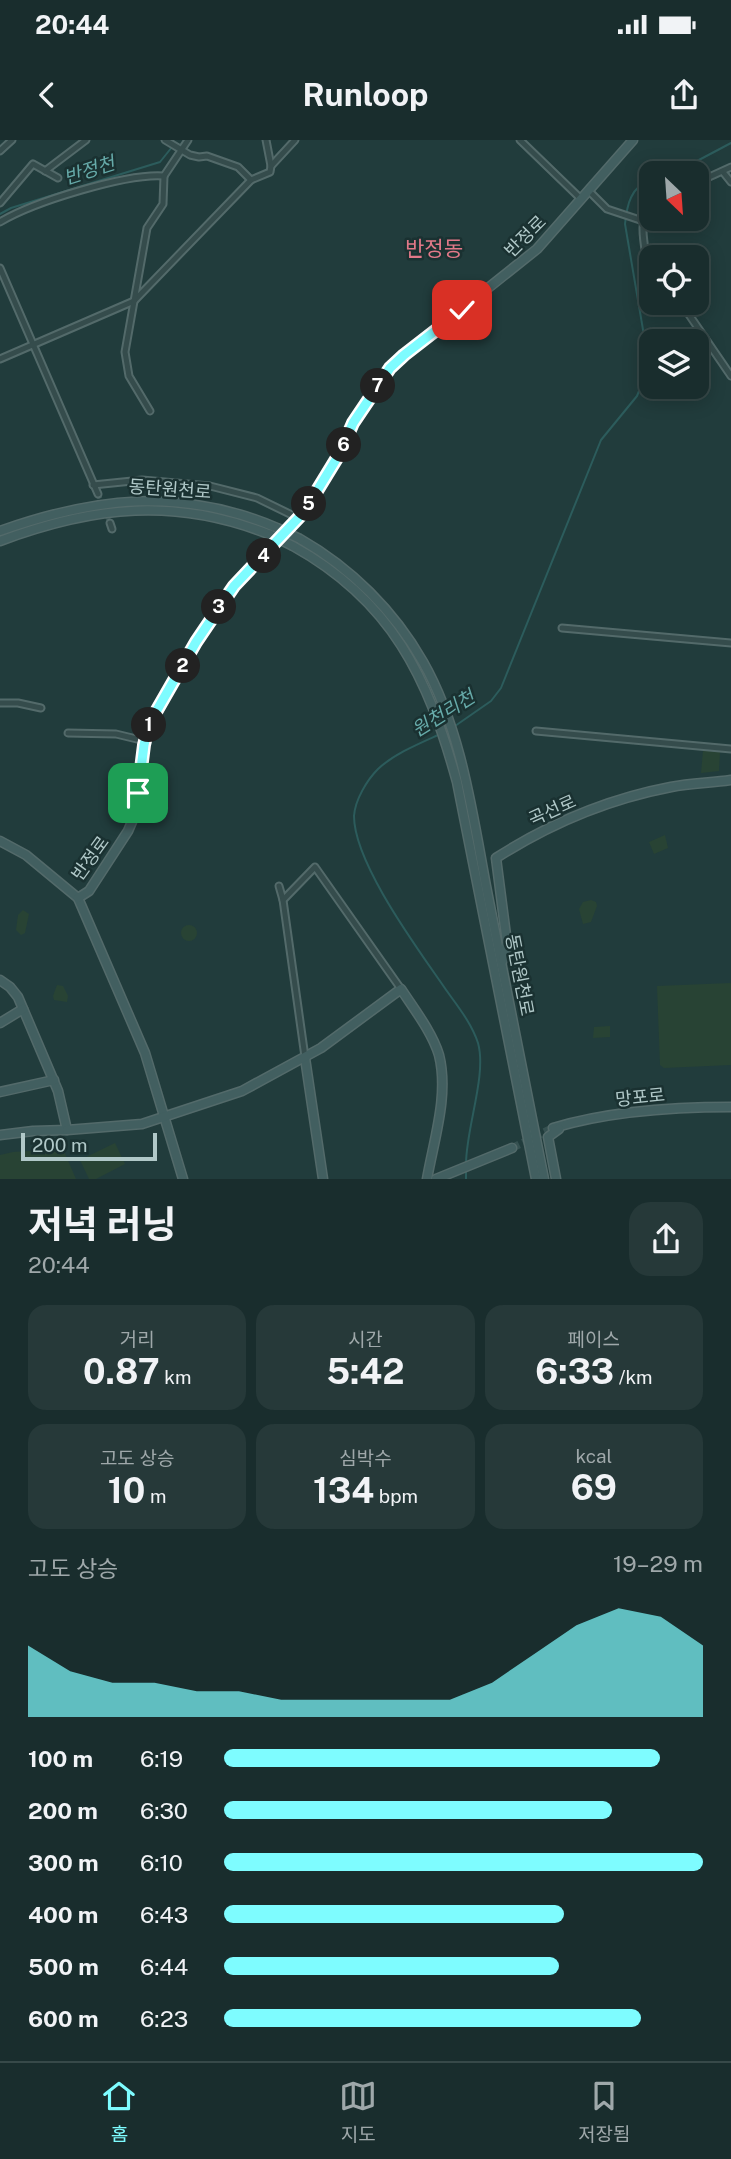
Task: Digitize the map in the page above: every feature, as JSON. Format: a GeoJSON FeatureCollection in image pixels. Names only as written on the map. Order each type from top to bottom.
{"type":"FeatureCollection","features":[{"type":"Feature","properties":{"kind":"street"},"geometry":{"type":"LineString","coordinates":[[0,151],[12,140]]}},
{"type":"Feature","properties":{"kind":"street"},"geometry":{"type":"LineString","coordinates":[[45,171],[86,140]]}},
{"type":"Feature","properties":{"kind":"street"},"geometry":{"type":"LineString","coordinates":[[150,411],[129,376],[125,352],[147,228],[163,204],[164,176],[188,140]]}},
{"type":"Feature","properties":{"kind":"street"},"geometry":{"type":"LineString","coordinates":[[0,359],[134,301],[251,180],[270,172],[266,140]]}},
{"type":"Feature","properties":{"kind":"street"},"geometry":{"type":"LineString","coordinates":[[271,166],[295,140]]}},
{"type":"Feature","properties":{"kind":"street"},"geometry":{"type":"LineString","coordinates":[[520,140],[581,199]]}},
{"type":"Feature","properties":{"kind":"street","name":"반정로"},"geometry":{"type":"LineString","coordinates":[[78,898],[89,891],[128,831],[137,810],[149,724],[165,696],[234,586],[298,518],[321,488],[353,423],[390,368],[537,249],[634,140]]}},
{"type":"Feature","properties":{"kind":"street"},"geometry":{"type":"LineString","coordinates":[[168,142],[200,157],[207,156],[238,167],[251,180]]}},
{"type":"Feature","properties":{"kind":"street"},"geometry":{"type":"LineString","coordinates":[[0,202],[33,164],[58,178]]}},
{"type":"Feature","properties":{"kind":"street"},"geometry":{"type":"LineString","coordinates":[[709,178],[731,167]]}},
{"type":"Feature","properties":{"kind":"street"},"geometry":{"type":"LineString","coordinates":[[723,172],[731,182]]}},
{"type":"Feature","properties":{"kind":"street"},"geometry":{"type":"LineString","coordinates":[[0,222],[18,211],[109,184],[164,176]]}},
{"type":"Feature","properties":{"kind":"street"},"geometry":{"type":"LineString","coordinates":[[589,191],[612,212],[639,220]]}},
{"type":"Feature","properties":{"kind":"street"},"geometry":{"type":"LineString","coordinates":[[0,268],[98,495]]}},
{"type":"Feature","properties":{"kind":"street"},"geometry":{"type":"LineString","coordinates":[[689,315],[731,376]]}},
{"type":"Feature","properties":{"kind":"street"},"geometry":{"type":"LineString","coordinates":[[93,485],[142,480],[210,486],[248,495],[298,518]]}},
{"type":"Feature","properties":{"kind":"street","name":"동탄원천로"},"geometry":{"type":"LineString","coordinates":[[0,531],[74,509],[107,503],[140,500],[184,502],[217,508],[297,543],[379,613],[431,689],[461,780],[526,1107]]}},
{"type":"Feature","properties":{"kind":"street","name":"동탄원천로"},"geometry":{"type":"LineString","coordinates":[[0,541],[68,519],[143,509],[212,516],[274,532]]}},
{"type":"Feature","properties":{"kind":"street"},"geometry":{"type":"LineString","coordinates":[[562,628],[731,643]]}},
{"type":"Feature","properties":{"kind":"street"},"geometry":{"type":"LineString","coordinates":[[0,704],[18,703],[41,708]]}},
{"type":"Feature","properties":{"kind":"street"},"geometry":{"type":"LineString","coordinates":[[536,731],[731,749]]}},
{"type":"Feature","properties":{"kind":"street"},"geometry":{"type":"LineString","coordinates":[[68,733],[116,734],[145,741]]}},
{"type":"Feature","properties":{"kind":"street","name":"곡선로"},"geometry":{"type":"LineString","coordinates":[[502,964],[507,943],[496,858],[531,836],[607,804],[672,787],[731,780]]}},
{"type":"Feature","properties":{"kind":"street"},"geometry":{"type":"LineString","coordinates":[[0,841],[26,855],[78,898],[145,1053],[183,1179]]}},
{"type":"Feature","properties":{"kind":"street"},"geometry":{"type":"LineString","coordinates":[[283,900],[314,867],[401,989],[438,1053],[443,1079],[442,1102],[427,1179]]}},
{"type":"Feature","properties":{"kind":"street"},"geometry":{"type":"LineString","coordinates":[[278,886],[283,900],[323,1179]]}},
{"type":"Feature","properties":{"kind":"street","name":"동탄원천로"},"geometry":{"type":"LineString","coordinates":[[482,889],[502,964],[526,1107],[534,1179]]}},
{"type":"Feature","properties":{"kind":"street"},"geometry":{"type":"LineString","coordinates":[[0,980],[18,997],[54,1080],[67,1130]]}},
{"type":"Feature","properties":{"kind":"street"},"geometry":{"type":"LineString","coordinates":[[0,1135],[119,1127],[166,1118],[242,1091],[305,1058],[401,989]]}},
{"type":"Feature","properties":{"kind":"street"},"geometry":{"type":"LineString","coordinates":[[0,1023],[23,1009]]}},
{"type":"Feature","properties":{"kind":"street"},"geometry":{"type":"LineString","coordinates":[[0,1092],[54,1080]]}},
{"type":"Feature","properties":{"kind":"street"},"geometry":{"type":"LineString","coordinates":[[526,1107],[546,1179]]}},
{"type":"Feature","properties":{"kind":"street","name":"망포로"},"geometry":{"type":"LineString","coordinates":[[553,1128],[582,1119],[693,1107],[731,1107]]}},
{"type":"Feature","properties":{"kind":"street"},"geometry":{"type":"LineString","coordinates":[[556,1179],[548,1138],[568,1123]]}},
{"type":"Feature","properties":{"kind":"street"},"geometry":{"type":"LineString","coordinates":[[436,1179],[512,1148]]}},
{"type":"Feature","properties":{"kind":"green space"},"geometry":{"type":"Polygon","coordinates":[[[703,750],[720,752],[719,771],[701,773],[703,750]]]}},
{"type":"Feature","properties":{"kind":"green space"},"geometry":{"type":"Polygon","coordinates":[[[665,835],[668,848],[654,854],[649,842],[665,835]]]}},
{"type":"Feature","properties":{"kind":"green space"},"geometry":{"type":"Polygon","coordinates":[[[583,902],[596,902],[597,906],[591,922],[583,924],[579,909],[583,902]]]}},
{"type":"Feature","properties":{"kind":"green space"},"geometry":{"type":"Polygon","coordinates":[[[23,910],[29,914],[25,933],[21,935],[16,930],[18,915],[23,910]]]}},
{"type":"Feature","properties":{"kind":"green space"},"geometry":{"type":"Polygon","coordinates":[[[189,925],[195,927],[195,939],[189,941],[183,939],[181,933],[183,927],[189,925]]]}},
{"type":"Feature","properties":{"kind":"green space"},"geometry":{"type":"Polygon","coordinates":[[[731,983],[731,1065],[664,1068],[660,1065],[657,986],[731,983]]]}},
{"type":"Feature","properties":{"kind":"green space"},"geometry":{"type":"Polygon","coordinates":[[[57,985],[63,986],[68,996],[67,1002],[54,1000],[57,985]]]}},
{"type":"Feature","properties":{"kind":"green space"},"geometry":{"type":"Polygon","coordinates":[[[610,1026],[610,1037],[593,1038],[594,1027],[610,1026]]]}},
{"type":"Feature","properties":{"kind":"green space"},"geometry":{"type":"Polygon","coordinates":[[[115,1143],[125,1164],[96,1179],[89,1179],[80,1160],[115,1143]]]}},
{"type":"Feature","properties":{"kind":"green space"},"geometry":{"type":"Polygon","coordinates":[[[63,1149],[76,1179],[0,1179],[0,1155],[63,1149]]]}},
{"type":"Feature","properties":{"kind":"waterway","name":"원천리천"},"geometry":{"type":"LineString","coordinates":[[697,161],[731,143]]}},
{"type":"Feature","properties":{"kind":"waterway","name":"반정천"},"geometry":{"type":"LineString","coordinates":[[0,214],[11,208],[160,162],[172,147]]}},
{"type":"Feature","properties":{"kind":"waterway","name":"원천리천"},"geometry":{"type":"LineString","coordinates":[[455,726],[491,701],[501,688],[601,440],[637,396],[648,369],[625,224],[631,197],[639,187]]}},
{"type":"Feature","properties":{"kind":"waterway","name":"원천리천"},"geometry":{"type":"LineString","coordinates":[[438,735],[399,754],[378,769],[362,791],[354,816],[364,856],[388,903],[467,1019],[478,1043],[480,1070],[466,1164]]}},
{"type":"Feature","properties":{"kind":"waterway","name":"원천리천"},"geometry":{"type":"LineString","coordinates":[[466,1170],[466,1179]]}},
{"type":"Feature","properties":{"kind":"tunnel"},"geometry":{"type":"LineString","coordinates":[[98,494],[110,523]]}},
{"type":"Feature","properties":{"kind":"tunnel"},"geometry":{"type":"LineString","coordinates":[[512,1148],[553,1128]]}},
{"type":"Feature","properties":{"kind":"district","name":"반정동"},"geometry":{"type":"Point","coordinates":[434,248]}},
{"type":"Feature","properties":{"kind":"route"},"geometry":{"type":"LineString","coordinates":[[138,793],[149,724],[196,642],[234,586],[291,527],[321,488],[353,423],[390,368],[462,310]]}}]}
